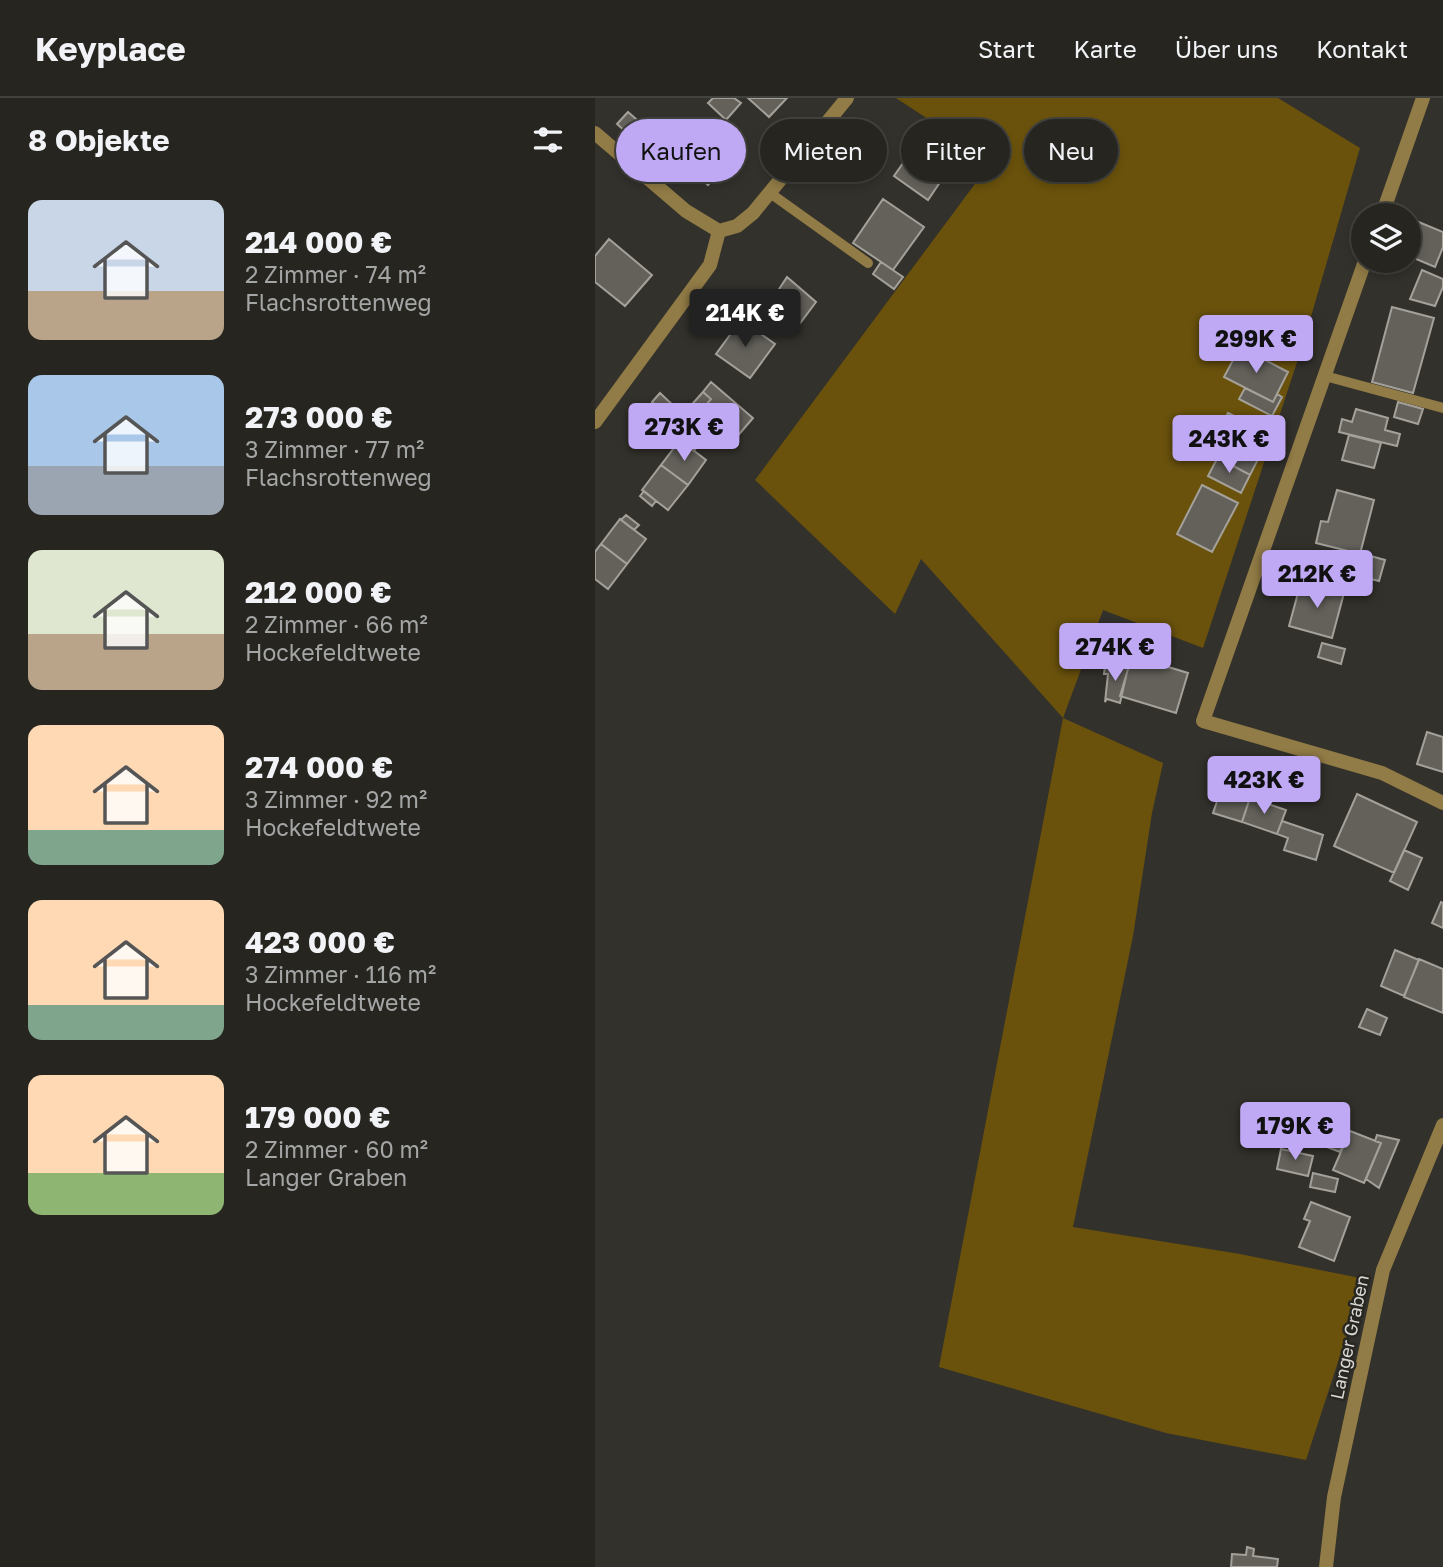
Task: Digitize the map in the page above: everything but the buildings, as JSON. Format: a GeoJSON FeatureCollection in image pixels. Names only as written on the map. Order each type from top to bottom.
{"type":"FeatureCollection","features":[{"type":"Feature","properties":{"kind":"street"},"geometry":{"type":"LineString","coordinates":[[595,133],[686,211],[719,231],[737,226],[753,213],[847,98]]}},
{"type":"Feature","properties":{"kind":"street"},"geometry":{"type":"LineString","coordinates":[[1386,203],[1423,98]]}},
{"type":"Feature","properties":{"kind":"street"},"geometry":{"type":"LineString","coordinates":[[595,422],[710,265],[719,231]]}},
{"type":"Feature","properties":{"kind":"street"},"geometry":{"type":"LineString","coordinates":[[1362,273],[1203,721],[1382,773],[1443,803]]}},
{"type":"Feature","properties":{"kind":"street","name":"Langer Graben"},"geometry":{"type":"LineString","coordinates":[[1326,1567],[1334,1497],[1383,1270],[1443,1125]]}},
{"type":"Feature","properties":{"kind":"lane"},"geometry":{"type":"LineString","coordinates":[[770,192],[868,263]]}},
{"type":"Feature","properties":{"kind":"lane"},"geometry":{"type":"LineString","coordinates":[[1325,376],[1443,408]]}},
{"type":"Feature","properties":{"kind":"shaded area"},"geometry":{"type":"Polygon","coordinates":[[[896,98],[1278,98],[1360,148],[1303,344],[1203,648],[1103,610],[1063,718],[921,559],[895,614],[755,480],[976,182],[1010,182],[1010,119],[928,119],[896,98]]]}},
{"type":"Feature","properties":{"kind":"shaded area"},"geometry":{"type":"Polygon","coordinates":[[[1063,718],[1163,763],[1152,813],[1133,936],[1073,1227],[1240,1254],[1365,1279],[1306,1460],[1166,1433],[939,1367],[1063,718]]]}}]}
